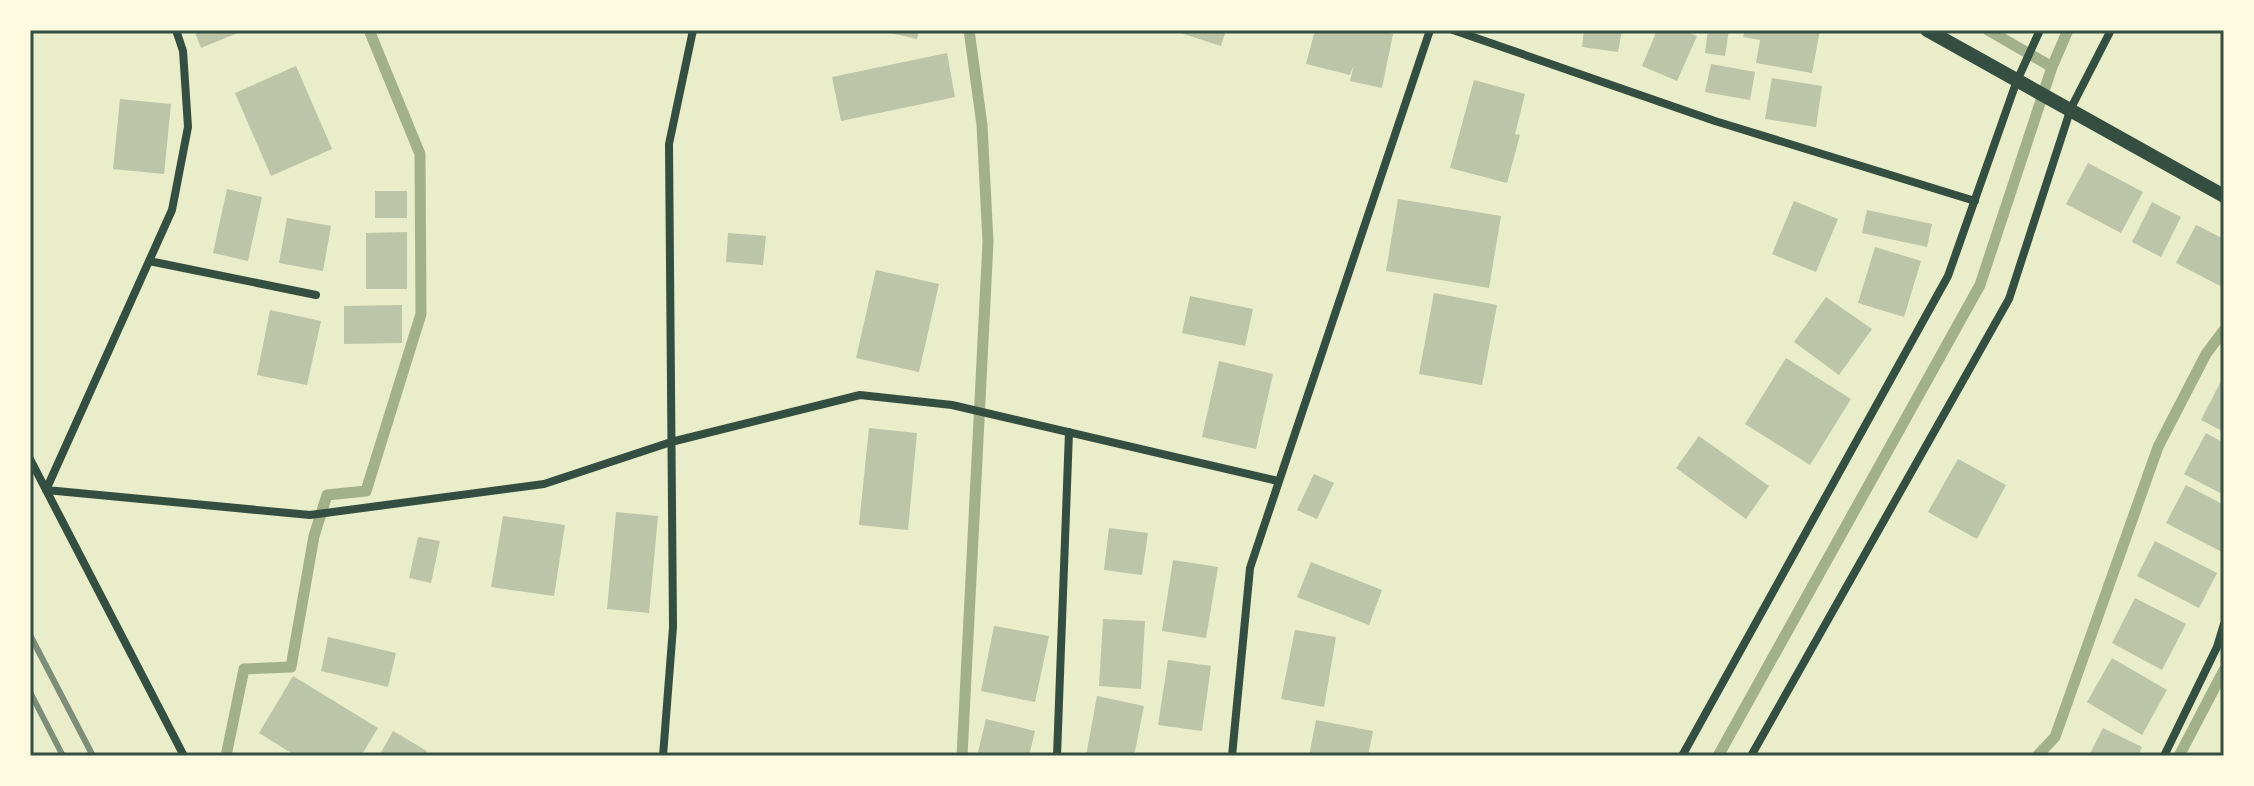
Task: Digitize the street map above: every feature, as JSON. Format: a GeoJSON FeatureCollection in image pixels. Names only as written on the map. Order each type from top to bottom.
{"type":"FeatureCollection","features":[{"type":"Feature","properties":{"kind":"street"},"geometry":{"type":"LineString","coordinates":[[46,490],[172,210],[188,127],[183,51],[176,30]]}},
{"type":"Feature","properties":{"kind":"street"},"geometry":{"type":"LineString","coordinates":[[663,756],[673,627],[669,144],[693,30]]}},
{"type":"Feature","properties":{"kind":"street"},"geometry":{"type":"LineString","coordinates":[[1232,756],[1250,568],[1430,30]]}},
{"type":"Feature","properties":{"kind":"street"},"geometry":{"type":"LineString","coordinates":[[1453,30],[1715,121],[1975,201]]}},
{"type":"Feature","properties":{"kind":"street"},"geometry":{"type":"LineString","coordinates":[[1927,30],[2018,84],[2068,107],[2224,196]]}},
{"type":"Feature","properties":{"kind":"street"},"geometry":{"type":"LineString","coordinates":[[1682,756],[1948,276],[2040,30]]}},
{"type":"Feature","properties":{"kind":"street"},"geometry":{"type":"LineString","coordinates":[[1751,756],[2009,299],[2068,107],[2111,30]]}},
{"type":"Feature","properties":{"kind":"street"},"geometry":{"type":"LineString","coordinates":[[149,261],[316,295]]}},
{"type":"Feature","properties":{"kind":"street"},"geometry":{"type":"LineString","coordinates":[[46,490],[310,515],[544,484],[671,442],[860,395],[952,405],[1278,481]]}},
{"type":"Feature","properties":{"kind":"street"},"geometry":{"type":"LineString","coordinates":[[1057,756],[1069,432]]}},
{"type":"Feature","properties":{"kind":"street"},"geometry":{"type":"LineString","coordinates":[[30,459],[184,756]]}},
{"type":"Feature","properties":{"kind":"street"},"geometry":{"type":"LineString","coordinates":[[2164,756],[2217,647],[2224,624]]}},
{"type":"Feature","properties":{"kind":"building"},"geometry":{"type":"Polygon","coordinates":[[[194,30],[245,30],[201,48],[194,30]]]}},
{"type":"Feature","properties":{"kind":"building"},"geometry":{"type":"Polygon","coordinates":[[[877,30],[919,30],[917,39],[877,30]]]}},
{"type":"Feature","properties":{"kind":"building"},"geometry":{"type":"Polygon","coordinates":[[[1171,30],[1226,30],[1221,46],[1171,30]]]}},
{"type":"Feature","properties":{"kind":"building"},"geometry":{"type":"Polygon","coordinates":[[[1315,30],[1374,30],[1393,34],[1382,88],[1350,81],[1354,65],[1350,75],[1306,64],[1315,30]]]}},
{"type":"Feature","properties":{"kind":"building"},"geometry":{"type":"Polygon","coordinates":[[[1584,30],[1622,30],[1618,52],[1582,47],[1584,30]]]}},
{"type":"Feature","properties":{"kind":"building"},"geometry":{"type":"Polygon","coordinates":[[[1657,30],[1682,30],[1697,36],[1677,81],[1642,66],[1657,30]]]}},
{"type":"Feature","properties":{"kind":"building"},"geometry":{"type":"Polygon","coordinates":[[[1708,30],[1729,30],[1725,56],[1705,53],[1708,30]]]}},
{"type":"Feature","properties":{"kind":"building"},"geometry":{"type":"Polygon","coordinates":[[[1745,30],[1820,30],[1812,73],[1756,63],[1760,40],[1743,37],[1745,30]]]}},
{"type":"Feature","properties":{"kind":"building"},"geometry":{"type":"Polygon","coordinates":[[[947,53],[955,97],[841,121],[832,77],[947,53]]]}},
{"type":"Feature","properties":{"kind":"building"},"geometry":{"type":"Polygon","coordinates":[[[1711,64],[1755,72],[1750,100],[1705,92],[1711,64]]]}},
{"type":"Feature","properties":{"kind":"building"},"geometry":{"type":"Polygon","coordinates":[[[296,66],[332,149],[271,176],[235,93],[296,66]]]}},
{"type":"Feature","properties":{"kind":"building"},"geometry":{"type":"Polygon","coordinates":[[[1772,78],[1822,86],[1816,127],[1765,119],[1772,78]]]}},
{"type":"Feature","properties":{"kind":"building"},"geometry":{"type":"Polygon","coordinates":[[[1474,80],[1525,94],[1515,134],[1520,135],[1507,183],[1450,168],[1474,80]]]}},
{"type":"Feature","properties":{"kind":"building"},"geometry":{"type":"Polygon","coordinates":[[[120,99],[171,104],[164,174],[113,169],[120,99]]]}},
{"type":"Feature","properties":{"kind":"building"},"geometry":{"type":"Polygon","coordinates":[[[2088,163],[2143,192],[2121,233],[2066,204],[2088,163]]]}},
{"type":"Feature","properties":{"kind":"building"},"geometry":{"type":"Polygon","coordinates":[[[227,189],[262,197],[248,261],[213,253],[227,189]]]}},
{"type":"Feature","properties":{"kind":"building"},"geometry":{"type":"Polygon","coordinates":[[[375,191],[407,191],[407,218],[375,218],[375,191]]]}},
{"type":"Feature","properties":{"kind":"building"},"geometry":{"type":"Polygon","coordinates":[[[1398,199],[1501,216],[1489,288],[1386,271],[1398,199]]]}},
{"type":"Feature","properties":{"kind":"building"},"geometry":{"type":"Polygon","coordinates":[[[1794,201],[1838,219],[1816,272],[1772,254],[1794,201]]]}},
{"type":"Feature","properties":{"kind":"building"},"geometry":{"type":"Polygon","coordinates":[[[2152,202],[2181,217],[2161,257],[2132,242],[2152,202]]]}},
{"type":"Feature","properties":{"kind":"building"},"geometry":{"type":"Polygon","coordinates":[[[1867,210],[1932,224],[1927,247],[1862,233],[1867,210]]]}},
{"type":"Feature","properties":{"kind":"building"},"geometry":{"type":"Polygon","coordinates":[[[287,218],[331,226],[323,271],[279,263],[287,218]]]}},
{"type":"Feature","properties":{"kind":"building"},"geometry":{"type":"Polygon","coordinates":[[[2196,225],[2224,239],[2224,288],[2176,263],[2196,225]]]}},
{"type":"Feature","properties":{"kind":"building"},"geometry":{"type":"Polygon","coordinates":[[[407,232],[407,289],[366,289],[366,233],[407,232]]]}},
{"type":"Feature","properties":{"kind":"building"},"geometry":{"type":"Polygon","coordinates":[[[728,233],[766,236],[763,265],[726,262],[728,233]]]}},
{"type":"Feature","properties":{"kind":"building"},"geometry":{"type":"Polygon","coordinates":[[[1875,247],[1921,261],[1904,317],[1858,303],[1875,247]]]}},
{"type":"Feature","properties":{"kind":"building"},"geometry":{"type":"Polygon","coordinates":[[[876,270],[939,284],[919,372],[856,358],[876,270]]]}},
{"type":"Feature","properties":{"kind":"building"},"geometry":{"type":"Polygon","coordinates":[[[1434,293],[1497,305],[1482,385],[1419,374],[1434,293]]]}},
{"type":"Feature","properties":{"kind":"building"},"geometry":{"type":"Polygon","coordinates":[[[1190,296],[1253,309],[1245,346],[1182,333],[1190,296]]]}},
{"type":"Feature","properties":{"kind":"building"},"geometry":{"type":"Polygon","coordinates":[[[1826,297],[1872,329],[1839,375],[1794,342],[1826,297]]]}},
{"type":"Feature","properties":{"kind":"building"},"geometry":{"type":"Polygon","coordinates":[[[402,305],[402,343],[344,344],[344,306],[402,305]]]}},
{"type":"Feature","properties":{"kind":"building"},"geometry":{"type":"Polygon","coordinates":[[[270,310],[321,321],[307,385],[257,375],[270,310]]]}},
{"type":"Feature","properties":{"kind":"building"},"geometry":{"type":"Polygon","coordinates":[[[1786,358],[1851,399],[1810,465],[1745,424],[1786,358]]]}},
{"type":"Feature","properties":{"kind":"building"},"geometry":{"type":"Polygon","coordinates":[[[1219,361],[1273,374],[1256,449],[1202,437],[1219,361]]]}},
{"type":"Feature","properties":{"kind":"building"},"geometry":{"type":"Polygon","coordinates":[[[2221,381],[2224,382],[2224,432],[2201,420],[2221,381]]]}},
{"type":"Feature","properties":{"kind":"building"},"geometry":{"type":"Polygon","coordinates":[[[869,428],[917,433],[908,530],[859,525],[869,428]]]}},
{"type":"Feature","properties":{"kind":"building"},"geometry":{"type":"Polygon","coordinates":[[[2206,433],[2224,443],[2224,495],[2184,474],[2206,433]]]}},
{"type":"Feature","properties":{"kind":"building"},"geometry":{"type":"Polygon","coordinates":[[[1699,436],[1769,486],[1746,519],[1676,468],[1699,436]]]}},
{"type":"Feature","properties":{"kind":"building"},"geometry":{"type":"Polygon","coordinates":[[[1958,459],[2006,485],[1977,539],[1928,512],[1958,459]]]}},
{"type":"Feature","properties":{"kind":"building"},"geometry":{"type":"Polygon","coordinates":[[[1314,474],[1334,483],[1317,519],[1297,510],[1314,474]]]}},
{"type":"Feature","properties":{"kind":"building"},"geometry":{"type":"Polygon","coordinates":[[[2186,485],[2224,505],[2222,552],[2166,523],[2186,485]]]}},
{"type":"Feature","properties":{"kind":"building"},"geometry":{"type":"Polygon","coordinates":[[[616,512],[658,516],[649,613],[607,609],[616,512]]]}},
{"type":"Feature","properties":{"kind":"building"},"geometry":{"type":"Polygon","coordinates":[[[503,516],[565,525],[554,596],[491,587],[503,516]]]}},
{"type":"Feature","properties":{"kind":"building"},"geometry":{"type":"Polygon","coordinates":[[[1109,528],[1148,533],[1142,575],[1104,570],[1109,528]]]}},
{"type":"Feature","properties":{"kind":"building"},"geometry":{"type":"Polygon","coordinates":[[[418,537],[440,541],[431,583],[409,578],[418,537]]]}},
{"type":"Feature","properties":{"kind":"building"},"geometry":{"type":"Polygon","coordinates":[[[2155,541],[2217,573],[2199,608],[2137,576],[2155,541]]]}},
{"type":"Feature","properties":{"kind":"building"},"geometry":{"type":"Polygon","coordinates":[[[1173,560],[1218,567],[1206,638],[1162,631],[1173,560]]]}},
{"type":"Feature","properties":{"kind":"building"},"geometry":{"type":"Polygon","coordinates":[[[1311,562],[1382,590],[1369,625],[1297,597],[1311,562]]]}},
{"type":"Feature","properties":{"kind":"building"},"geometry":{"type":"Polygon","coordinates":[[[2135,598],[2186,624],[2162,670],[2112,643],[2135,598]]]}},
{"type":"Feature","properties":{"kind":"building"},"geometry":{"type":"Polygon","coordinates":[[[1103,619],[1145,621],[1141,689],[1099,686],[1103,619]]]}},
{"type":"Feature","properties":{"kind":"building"},"geometry":{"type":"Polygon","coordinates":[[[994,626],[1049,636],[1035,702],[981,691],[994,626]]]}},
{"type":"Feature","properties":{"kind":"building"},"geometry":{"type":"Polygon","coordinates":[[[1295,630],[1336,637],[1324,707],[1281,699],[1295,630]]]}},
{"type":"Feature","properties":{"kind":"building"},"geometry":{"type":"Polygon","coordinates":[[[328,637],[396,653],[388,687],[321,671],[328,637]]]}},
{"type":"Feature","properties":{"kind":"building"},"geometry":{"type":"Polygon","coordinates":[[[2112,658],[2167,690],[2142,735],[2087,702],[2112,658]]]}},
{"type":"Feature","properties":{"kind":"building"},"geometry":{"type":"Polygon","coordinates":[[[1168,660],[1211,666],[1202,731],[1158,725],[1168,660]]]}},
{"type":"Feature","properties":{"kind":"building"},"geometry":{"type":"Polygon","coordinates":[[[293,676],[378,728],[361,756],[296,756],[259,733],[293,676]]]}},
{"type":"Feature","properties":{"kind":"building"},"geometry":{"type":"Polygon","coordinates":[[[1097,696],[1144,706],[1134,756],[1086,756],[1097,696]]]}},
{"type":"Feature","properties":{"kind":"building"},"geometry":{"type":"Polygon","coordinates":[[[986,719],[1035,731],[1029,756],[977,756],[986,719]]]}},
{"type":"Feature","properties":{"kind":"building"},"geometry":{"type":"Polygon","coordinates":[[[1316,720],[1373,731],[1368,756],[1309,756],[1316,720]]]}},
{"type":"Feature","properties":{"kind":"building"},"geometry":{"type":"Polygon","coordinates":[[[2103,728],[2142,747],[2138,756],[2089,756],[2103,728]]]}},
{"type":"Feature","properties":{"kind":"building"},"geometry":{"type":"Polygon","coordinates":[[[393,731],[427,751],[424,756],[379,756],[393,731]]]}},
{"type":"Feature","properties":{"kind":"waterway"},"geometry":{"type":"LineString","coordinates":[[226,756],[244,669],[291,667],[314,536],[327,495],[366,491],[421,314],[420,154],[369,30]]}},
{"type":"Feature","properties":{"kind":"waterway"},"geometry":{"type":"LineString","coordinates":[[962,756],[988,242],[982,125],[969,30]]}},
{"type":"Feature","properties":{"kind":"waterway"},"geometry":{"type":"LineString","coordinates":[[1988,30],[2052,67]]}},
{"type":"Feature","properties":{"kind":"waterway"},"geometry":{"type":"LineString","coordinates":[[1718,756],[1980,285],[2052,67],[2068,30]]}},
{"type":"Feature","properties":{"kind":"waterway"},"geometry":{"type":"LineString","coordinates":[[2037,756],[2055,737],[2158,447],[2206,354],[2224,330]]}},
{"type":"Feature","properties":{"kind":"waterway"},"geometry":{"type":"LineString","coordinates":[[2179,756],[2224,670]]}},
{"type":"Feature","properties":{"kind":"railway"},"geometry":{"type":"LineString","coordinates":[[30,635],[93,756]]}},
{"type":"Feature","properties":{"kind":"railway"},"geometry":{"type":"LineString","coordinates":[[30,692],[63,756]]}}]}
